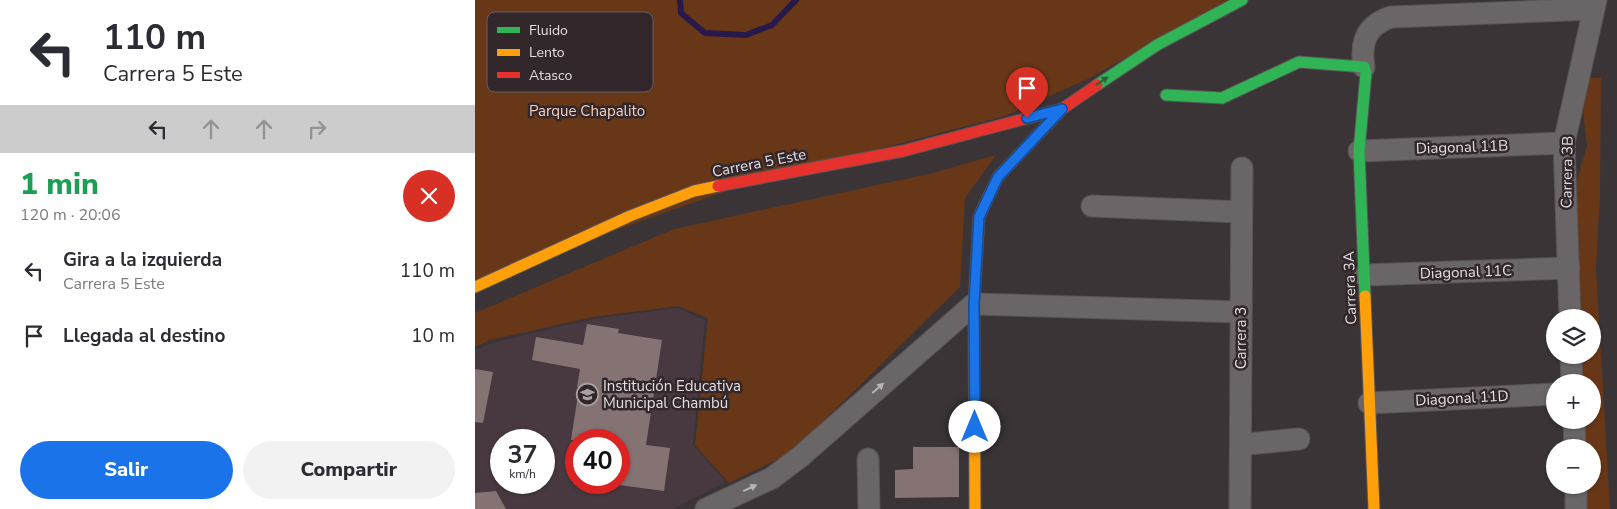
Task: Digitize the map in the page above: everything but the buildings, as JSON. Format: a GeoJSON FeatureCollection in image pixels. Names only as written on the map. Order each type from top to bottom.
{"type":"FeatureCollection","features":[{"type":"Feature","properties":{"kind":"street"},"geometry":{"type":"LineString","coordinates":[[975,509],[974,304],[979,217],[998,177],[1062,109],[1157,44],[1242,0]]}},
{"type":"Feature","properties":{"kind":"street"},"geometry":{"type":"LineString","coordinates":[[1166,95],[1222,98],[1299,62],[1364,67],[1361,50],[1371,27],[1391,17],[1595,4]]}},
{"type":"Feature","properties":{"kind":"street","name":"Carrera 3B"},"geometry":{"type":"LineString","coordinates":[[1570,309],[1564,143],[1595,4]]}},
{"type":"Feature","properties":{"kind":"street","name":"Carrera 3A"},"geometry":{"type":"LineString","coordinates":[[1364,67],[1366,73],[1359,151],[1374,509]]}},
{"type":"Feature","properties":{"kind":"street","name":"Carrera 5 Este"},"geometry":{"type":"LineString","coordinates":[[475,287],[630,216],[694,190],[903,151],[1062,109]]}},
{"type":"Feature","properties":{"kind":"street","name":"Diagonal 11B"},"geometry":{"type":"LineString","coordinates":[[1359,151],[1564,143]]}},
{"type":"Feature","properties":{"kind":"street","name":"Carrera 3"},"geometry":{"type":"LineString","coordinates":[[1240,509],[1242,168]]}},
{"type":"Feature","properties":{"kind":"street"},"geometry":{"type":"LineString","coordinates":[[1092,206],[1241,212]]}},
{"type":"Feature","properties":{"kind":"street","name":"Diagonal 11C"},"geometry":{"type":"LineString","coordinates":[[1364,275],[1569,268]]}},
{"type":"Feature","properties":{"kind":"street"},"geometry":{"type":"LineString","coordinates":[[706,509],[772,478],[800,457],[974,304],[1241,312]]}},
{"type":"Feature","properties":{"kind":"street","name":"Diagonal 11D"},"geometry":{"type":"LineString","coordinates":[[1369,403],[1546,394]]}},
{"type":"Feature","properties":{"kind":"street"},"geometry":{"type":"LineString","coordinates":[[1248,444],[1299,438]]}},
{"type":"Feature","properties":{"kind":"street"},"geometry":{"type":"LineString","coordinates":[[868,459],[869,509]]}},
{"type":"Feature","properties":{"kind":"street"},"geometry":{"type":"LineString","coordinates":[[1576,494],[1577,509]]}},
{"type":"Feature","properties":{"kind":"shaded area","name":"Institución Educativa Municipal Chambú"},"geometry":{"type":"Polygon","coordinates":[[[678,308],[705,320],[693,445],[726,482],[673,509],[475,509],[475,350],[492,343],[593,319],[678,308]]]}},
{"type":"Feature","properties":{"kind":"green space","name":"Parque Chapalito"},"geometry":{"type":"Polygon","coordinates":[[[475,0],[1228,0],[1088,79],[1005,116],[749,183],[475,280],[475,0]]]}},
{"type":"Feature","properties":{"kind":"green space"},"geometry":{"type":"Polygon","coordinates":[[[1590,78],[1601,78],[1600,195],[1596,268],[1598,309],[1580,309],[1576,183],[1587,146],[1582,102],[1590,78]]]}},
{"type":"Feature","properties":{"kind":"green space"},"geometry":{"type":"Polygon","coordinates":[[[996,155],[965,198],[960,287],[792,452],[729,483],[695,445],[708,318],[678,306],[593,317],[490,340],[475,347],[475,313],[674,229],[933,173],[996,155]]]}},
{"type":"Feature","properties":{"kind":"green space"},"geometry":{"type":"Polygon","coordinates":[[[1601,354],[1610,509],[1586,509],[1585,494],[1601,494],[1601,439],[1584,439],[1583,429],[1601,429],[1601,374],[1582,374],[1581,364],[1601,364],[1601,354]]]}},
{"type":"Feature","properties":{"kind":"waterway"},"geometry":{"type":"LineString","coordinates":[[680,0],[681,13],[705,33],[746,35],[772,25],[796,0]]}},
{"type":"Feature","properties":{"kind":"traffic: fast"},"geometry":{"type":"LineString","coordinates":[[1097,85],[1157,45],[1242,0]]}},
{"type":"Feature","properties":{"kind":"traffic: fast"},"geometry":{"type":"LineString","coordinates":[[1166,95],[1222,98],[1299,62],[1364,67],[1366,73],[1359,151],[1365,296]]}},
{"type":"Feature","properties":{"kind":"traffic: slow"},"geometry":{"type":"LineString","coordinates":[[475,287],[630,216],[694,191],[718,186]]}},
{"type":"Feature","properties":{"kind":"traffic: slow"},"geometry":{"type":"LineString","coordinates":[[975,509],[974,304],[979,217],[985,204]]}},
{"type":"Feature","properties":{"kind":"traffic: slow"},"geometry":{"type":"LineString","coordinates":[[1365,296],[1374,509]]}},
{"type":"Feature","properties":{"kind":"traffic: jam"},"geometry":{"type":"LineString","coordinates":[[985,204],[998,177],[1062,109],[1097,85]]}},
{"type":"Feature","properties":{"kind":"traffic: jam"},"geometry":{"type":"LineString","coordinates":[[718,186],[903,151],[1062,109]]}},
{"type":"Feature","properties":{"kind":"place","name":"Institución Educativa Municipal Chambú"},"geometry":{"type":"Point","coordinates":[587,395]}},
{"type":"Feature","properties":{"kind":"route"},"geometry":{"type":"LineString","coordinates":[[975,427],[974,304],[979,217],[998,177],[1062,109],[1027,118]]}}]}
